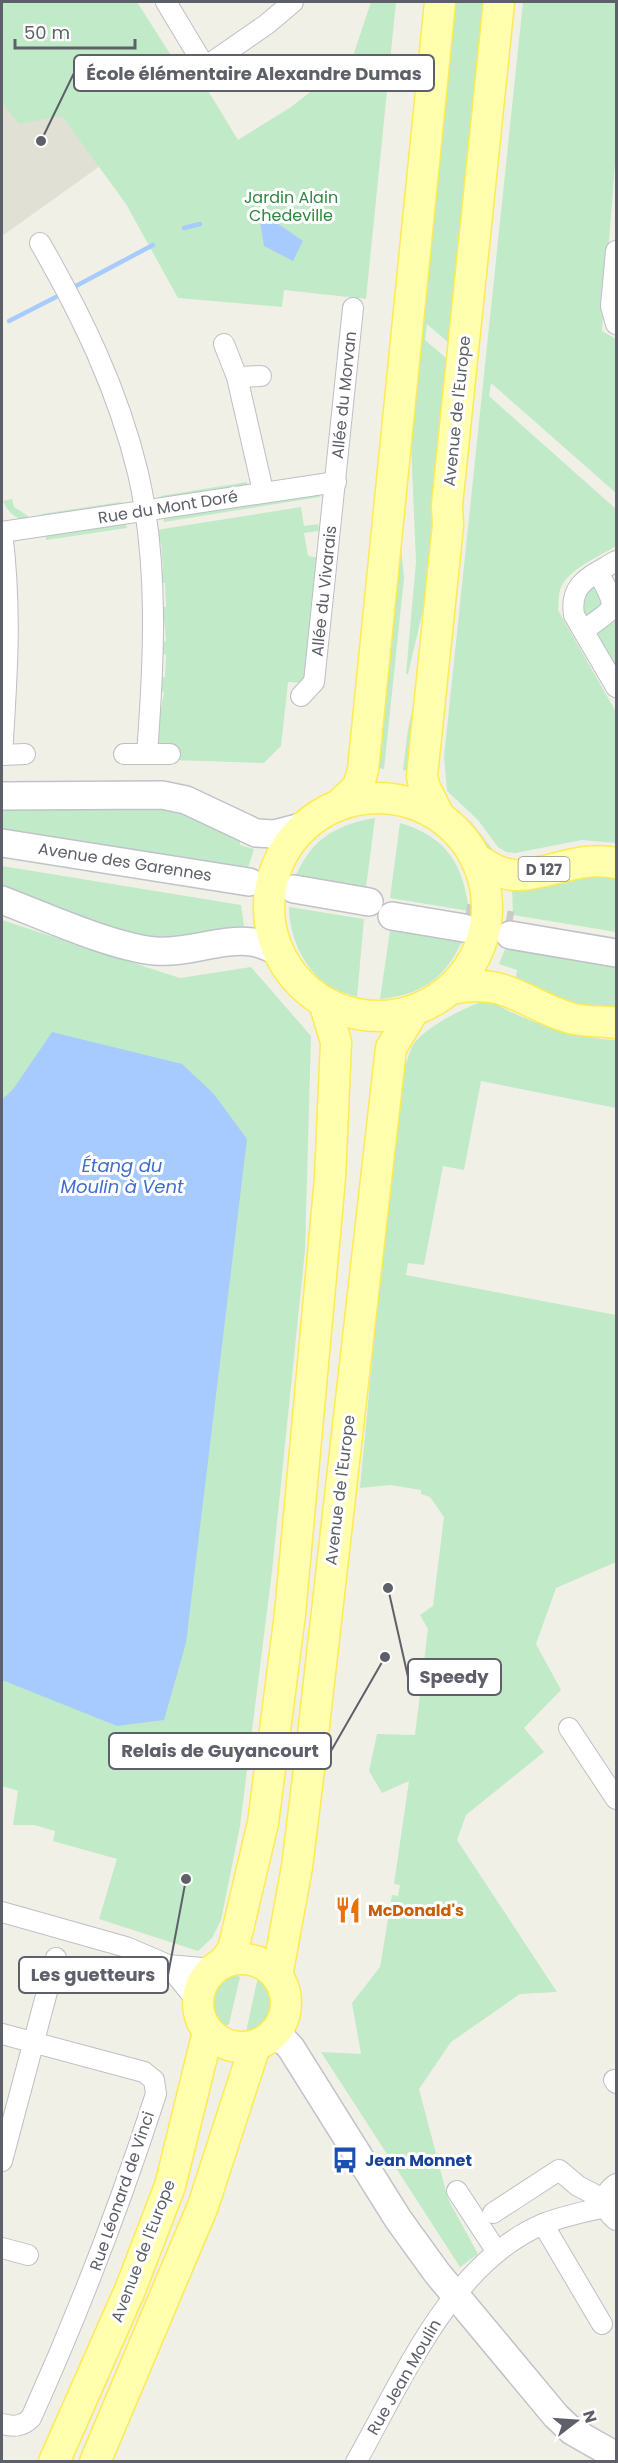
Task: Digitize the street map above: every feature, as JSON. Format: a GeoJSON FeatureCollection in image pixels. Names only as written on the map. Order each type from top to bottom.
{"type":"FeatureCollection","features":[{"type":"Feature","properties":{"kind":"main road"},"geometry":{"type":"LineString","coordinates":[[2,796],[162,795],[186,800],[256,833],[274,834],[305,826],[339,805],[358,788],[363,770],[440,2]]}},
{"type":"Feature","properties":{"kind":"main road","name":"Avenue de l'Europe"},"geometry":{"type":"LineString","coordinates":[[439,816],[424,786],[422,776],[448,525],[447,505],[499,2]]}},
{"type":"Feature","properties":{"kind":"main road"},"geometry":{"type":"LineString","coordinates":[[305,826],[281,856],[272,884],[269,913],[278,951],[290,971],[305,988],[324,1002],[345,1011],[367,1016],[391,1016],[414,1010],[450,989],[472,961],[485,928],[487,905],[484,881],[476,859],[460,835],[439,816],[415,804],[389,798],[363,799],[339,805]]}},
{"type":"Feature","properties":{"kind":"main road","name":"Avenue des Garennes"},"geometry":{"type":"LineString","coordinates":[[2,843],[249,887],[2,851]]}},
{"type":"Feature","properties":{"kind":"main road","name":"D 127"},"geometry":{"type":"LineString","coordinates":[[476,859],[493,870],[518,875],[579,861],[616,863]]}},
{"type":"Feature","properties":{"kind":"main road"},"geometry":{"type":"LineString","coordinates":[[293,894],[465,922]]}},
{"type":"Feature","properties":{"kind":"main road"},"geometry":{"type":"LineString","coordinates":[[2,900],[106,938],[152,951],[185,951],[254,942],[278,951]]}},
{"type":"Feature","properties":{"kind":"main road"},"geometry":{"type":"LineString","coordinates":[[616,942],[511,930],[616,953]]}},
{"type":"Feature","properties":{"kind":"main road"},"geometry":{"type":"LineString","coordinates":[[450,989],[487,985],[516,993],[570,1018],[616,1023]]}},
{"type":"Feature","properties":{"kind":"main road"},"geometry":{"type":"LineString","coordinates":[[324,1002],[336,1042],[330,1178],[290,1614],[263,1823],[233,1950],[202,1983],[197,2001],[202,2023],[218,2041],[231,2046],[266,2039],[291,2048],[398,2219],[437,2273],[556,2416],[572,2431],[616,2456]]}},
{"type":"Feature","properties":{"kind":"main road","name":"Avenue de l'Europe"},"geometry":{"type":"LineString","coordinates":[[278,1976],[297,1867],[309,1773],[391,1048],[414,1010]]}},
{"type":"Feature","properties":{"kind":"main road"},"geometry":{"type":"LineString","coordinates":[[95,2462],[203,2206],[266,2039],[284,2019],[287,2004],[284,1989],[278,1976],[270,1969],[252,1960],[237,1958],[218,1966]]}},
{"type":"Feature","properties":{"kind":"main road","name":"Avenue de l'Europe"},"geometry":{"type":"LineString","coordinates":[[54,2462],[130,2290],[170,2186],[208,2032]]}},
{"type":"Feature","properties":{"kind":"street"},"geometry":{"type":"LineString","coordinates":[[166,2],[205,67],[267,24],[293,2]]}},
{"type":"Feature","properties":{"kind":"street"},"geometry":{"type":"LineString","coordinates":[[40,243],[84,323],[111,386],[130,442],[145,511],[152,625],[152,680],[147,754]]}},
{"type":"Feature","properties":{"kind":"street"},"geometry":{"type":"LineString","coordinates":[[616,251],[611,306],[616,324]]}},
{"type":"Feature","properties":{"kind":"street","name":"Allée du Morvan"},"geometry":{"type":"LineString","coordinates":[[336,482],[353,309]]}},
{"type":"Feature","properties":{"kind":"street"},"geometry":{"type":"LineString","coordinates":[[224,344],[237,377],[263,492]]}},
{"type":"Feature","properties":{"kind":"street"},"geometry":{"type":"LineString","coordinates":[[237,377],[261,376]]}},
{"type":"Feature","properties":{"kind":"street","name":"Rue du Mont Doré"},"geometry":{"type":"LineString","coordinates":[[2,532],[336,482]]}},
{"type":"Feature","properties":{"kind":"street","name":"Allée du Vivarais"},"geometry":{"type":"LineString","coordinates":[[302,696],[315,682],[336,482]]}},
{"type":"Feature","properties":{"kind":"street"},"geometry":{"type":"LineString","coordinates":[[2,532],[8,584],[10,637],[2,755],[26,754]]}},
{"type":"Feature","properties":{"kind":"street"},"geometry":{"type":"LineString","coordinates":[[616,561],[575,591],[572,602],[574,615],[616,687]]}},
{"type":"Feature","properties":{"kind":"street"},"geometry":{"type":"LineString","coordinates":[[584,630],[611,612],[614,607],[614,600],[598,572]]}},
{"type":"Feature","properties":{"kind":"street"},"geometry":{"type":"LineString","coordinates":[[124,754],[170,754]]}},
{"type":"Feature","properties":{"kind":"street"},"geometry":{"type":"LineString","coordinates":[[569,1728],[616,1799]]}},
{"type":"Feature","properties":{"kind":"street"},"geometry":{"type":"LineString","coordinates":[[2,1912],[126,1947],[168,1965],[218,1966]]}},
{"type":"Feature","properties":{"kind":"street"},"geometry":{"type":"LineString","coordinates":[[2,2161],[56,1958]]}},
{"type":"Feature","properties":{"kind":"street"},"geometry":{"type":"LineString","coordinates":[[168,1965],[197,2001]]}},
{"type":"Feature","properties":{"kind":"street","name":"Rue Léonard de Vinci"},"geometry":{"type":"LineString","coordinates":[[2,2034],[144,2072],[154,2080],[156,2094],[93,2276],[31,2418],[25,2424],[12,2427],[2,2424]]}},
{"type":"Feature","properties":{"kind":"street"},"geometry":{"type":"LineString","coordinates":[[493,2213],[559,2170],[578,2186],[611,2203]]}},
{"type":"Feature","properties":{"kind":"street"},"geometry":{"type":"LineString","coordinates":[[457,2191],[497,2253]]}},
{"type":"Feature","properties":{"kind":"street","name":"Rue Jean Moulin"},"geometry":{"type":"LineString","coordinates":[[356,2462],[454,2293],[497,2253],[543,2224],[611,2203]]}},
{"type":"Feature","properties":{"kind":"street"},"geometry":{"type":"LineString","coordinates":[[543,2224],[602,2324]]}},
{"type":"Feature","properties":{"kind":"street"},"geometry":{"type":"LineString","coordinates":[[2,2248],[28,2255]]}},
{"type":"Feature","properties":{"kind":"shaded area"},"geometry":{"type":"Polygon","coordinates":[[[2,93],[56,108],[100,166],[2,236],[2,93]]]}},
{"type":"Feature","properties":{"kind":"green space","name":"Jardin Alain Chedeville"},"geometry":{"type":"Polygon","coordinates":[[[2,2],[137,2],[174,60],[185,53],[238,140],[291,107],[352,59],[371,2],[396,2],[366,299],[284,290],[282,307],[178,298],[126,204],[62,116],[19,124],[2,102],[2,2]]]}},
{"type":"Feature","properties":{"kind":"green space"},"geometry":{"type":"Polygon","coordinates":[[[453,2],[492,2],[427,593],[408,674],[406,674],[416,562],[411,443],[453,2]],[[427,324],[425,340],[447,359],[449,343],[427,324]]]}},
{"type":"Feature","properties":{"kind":"green space"},"geometry":{"type":"Polygon","coordinates":[[[523,2],[616,2],[616,150],[602,331],[616,339],[616,493],[491,383],[489,396],[616,509],[616,546],[584,564],[569,576],[560,590],[558,610],[616,712],[616,843],[582,840],[515,853],[506,852],[498,847],[478,820],[447,791],[444,757],[523,2]]]}},
{"type":"Feature","properties":{"kind":"green space"},"geometry":{"type":"Polygon","coordinates":[[[247,482],[247,488],[161,502],[160,496],[247,482]]]}},
{"type":"Feature","properties":{"kind":"green space"},"geometry":{"type":"Polygon","coordinates":[[[318,491],[320,497],[164,522],[163,515],[318,491]]]}},
{"type":"Feature","properties":{"kind":"green space"},"geometry":{"type":"Polygon","coordinates":[[[12,499],[14,507],[28,516],[29,521],[13,515],[7,509],[3,501],[12,499]]]}},
{"type":"Feature","properties":{"kind":"green space"},"geometry":{"type":"Polygon","coordinates":[[[121,502],[122,508],[42,520],[41,514],[121,502]]]}},
{"type":"Feature","properties":{"kind":"green space"},"geometry":{"type":"Polygon","coordinates":[[[301,507],[304,526],[318,524],[319,531],[304,533],[308,556],[318,558],[304,683],[288,682],[281,746],[264,763],[171,760],[155,743],[164,692],[161,691],[161,677],[165,677],[166,655],[163,654],[163,642],[166,641],[163,607],[166,607],[165,583],[161,583],[160,569],[163,569],[161,543],[158,543],[156,530],[301,507]]]}},
{"type":"Feature","properties":{"kind":"green space"},"geometry":{"type":"Polygon","coordinates":[[[125,522],[127,528],[46,540],[45,534],[125,522]]]}},
{"type":"Feature","properties":{"kind":"green space"},"geometry":{"type":"Polygon","coordinates":[[[400,537],[404,578],[384,769],[373,767],[400,537]]]}},
{"type":"Feature","properties":{"kind":"green space"},"geometry":{"type":"Polygon","coordinates":[[[595,584],[607,598],[590,617],[583,615],[583,601],[587,590],[595,584]]]}},
{"type":"Feature","properties":{"kind":"green space"},"geometry":{"type":"Polygon","coordinates":[[[616,614],[616,673],[595,636],[597,628],[616,614]]]}},
{"type":"Feature","properties":{"kind":"green space"},"geometry":{"type":"Polygon","coordinates":[[[421,672],[413,771],[403,770],[408,729],[421,672]]]}},
{"type":"Feature","properties":{"kind":"green space"},"geometry":{"type":"Polygon","coordinates":[[[153,804],[190,813],[240,838],[240,845],[254,849],[246,874],[2,838],[2,806],[153,804]]]}},
{"type":"Feature","properties":{"kind":"green space"},"geometry":{"type":"Polygon","coordinates":[[[448,804],[472,823],[499,858],[484,855],[463,826],[450,815],[448,804]]]}},
{"type":"Feature","properties":{"kind":"green space"},"geometry":{"type":"Polygon","coordinates":[[[375,818],[365,895],[293,882],[307,856],[324,838],[346,826],[375,818]]]}},
{"type":"Feature","properties":{"kind":"green space"},"geometry":{"type":"Polygon","coordinates":[[[400,823],[430,836],[450,855],[462,879],[469,911],[390,898],[400,823]]]}},
{"type":"Feature","properties":{"kind":"green space"},"geometry":{"type":"Polygon","coordinates":[[[2,866],[241,905],[245,933],[145,943],[2,892],[2,866]]]}},
{"type":"Feature","properties":{"kind":"green space"},"geometry":{"type":"Polygon","coordinates":[[[594,870],[616,875],[616,932],[513,915],[512,887],[594,870]]]}},
{"type":"Feature","properties":{"kind":"green space"},"geometry":{"type":"Polygon","coordinates":[[[289,907],[364,919],[357,997],[331,987],[313,972],[295,941],[289,907]]]}},
{"type":"Feature","properties":{"kind":"green space"},"geometry":{"type":"Polygon","coordinates":[[[2,920],[180,978],[251,967],[311,1036],[305,1250],[272,1571],[240,1826],[221,1920],[212,1938],[198,1951],[99,1919],[117,1859],[53,1841],[55,1831],[34,1825],[13,1825],[18,1791],[2,1786],[2,920]]]}},
{"type":"Feature","properties":{"kind":"green space"},"geometry":{"type":"Polygon","coordinates":[[[391,924],[465,935],[451,962],[433,981],[410,993],[380,999],[391,924]]]}},
{"type":"Feature","properties":{"kind":"green space"},"geometry":{"type":"Polygon","coordinates":[[[508,942],[616,959],[616,1018],[515,985],[517,970],[499,964],[508,942]]]}},
{"type":"Feature","properties":{"kind":"green space"},"geometry":{"type":"Polygon","coordinates":[[[484,1001],[492,1002],[525,1018],[564,1032],[616,1040],[616,1108],[481,1081],[464,1170],[443,1166],[424,1265],[408,1263],[406,1275],[616,1315],[616,1562],[556,1588],[536,1644],[561,1690],[524,1728],[544,1752],[466,1815],[457,1840],[557,1992],[520,1994],[451,2042],[419,2089],[448,2199],[478,2254],[460,2267],[321,2052],[361,2054],[352,2003],[380,1967],[392,1895],[398,1896],[400,1885],[394,1884],[409,1781],[382,1793],[369,1771],[377,1734],[415,1735],[428,1629],[420,1615],[433,1606],[444,1517],[430,1497],[421,1494],[421,1490],[390,1485],[360,1488],[392,1145],[401,1081],[412,1047],[424,1033],[466,1008],[484,1001]]]}},
{"type":"Feature","properties":{"kind":"green space"},"geometry":{"type":"Polygon","coordinates":[[[235,1975],[240,1977],[229,2024],[225,2026],[215,2013],[214,1998],[222,1984],[235,1975]]]}},
{"type":"Feature","properties":{"kind":"green space"},"geometry":{"type":"Polygon","coordinates":[[[261,1980],[271,1994],[270,2010],[261,2023],[246,2032],[257,1981],[261,1980]]]}},
{"type":"Feature","properties":{"kind":"water"},"geometry":{"type":"Polygon","coordinates":[[[258,210],[303,241],[293,261],[264,246],[258,210]]]}},
{"type":"Feature","properties":{"kind":"water","name":"Étang du Moulin à Vent"},"geometry":{"type":"Polygon","coordinates":[[[52,1032],[182,1064],[213,1093],[247,1139],[186,1643],[164,1720],[117,1726],[2,1680],[2,1100],[14,1088],[52,1032]]]}},
{"type":"Feature","properties":{"kind":"waterway"},"geometry":{"type":"LineString","coordinates":[[184,228],[200,224]]}},
{"type":"Feature","properties":{"kind":"waterway"},"geometry":{"type":"LineString","coordinates":[[74,287],[153,245]]}},
{"type":"Feature","properties":{"kind":"waterway"},"geometry":{"type":"LineString","coordinates":[[9,321],[56,297]]}},
{"type":"Feature","properties":{"kind":"tunnel"},"geometry":{"type":"LineString","coordinates":[[249,882],[294,889]]}},
{"type":"Feature","properties":{"kind":"tunnel"},"geometry":{"type":"LineString","coordinates":[[465,917],[512,925]]}},
{"type":"Feature","properties":{"kind":"place","name":"École élémentaire Alexandre Dumas"},"geometry":{"type":"Point","coordinates":[41,141]}},
{"type":"Feature","properties":{"kind":"place","name":"Speedy"},"geometry":{"type":"Point","coordinates":[388,1588]}},
{"type":"Feature","properties":{"kind":"place","name":"Relais de Guyancourt"},"geometry":{"type":"Point","coordinates":[385,1657]}},
{"type":"Feature","properties":{"kind":"place","name":"Les guetteurs"},"geometry":{"type":"Point","coordinates":[186,1879]}},
{"type":"Feature","properties":{"kind":"place","name":"McDonald's"},"geometry":{"type":"Point","coordinates":[348,1910]}},
{"type":"Feature","properties":{"kind":"place","name":"Jean Monnet"},"geometry":{"type":"Point","coordinates":[345,2160]}}]}
